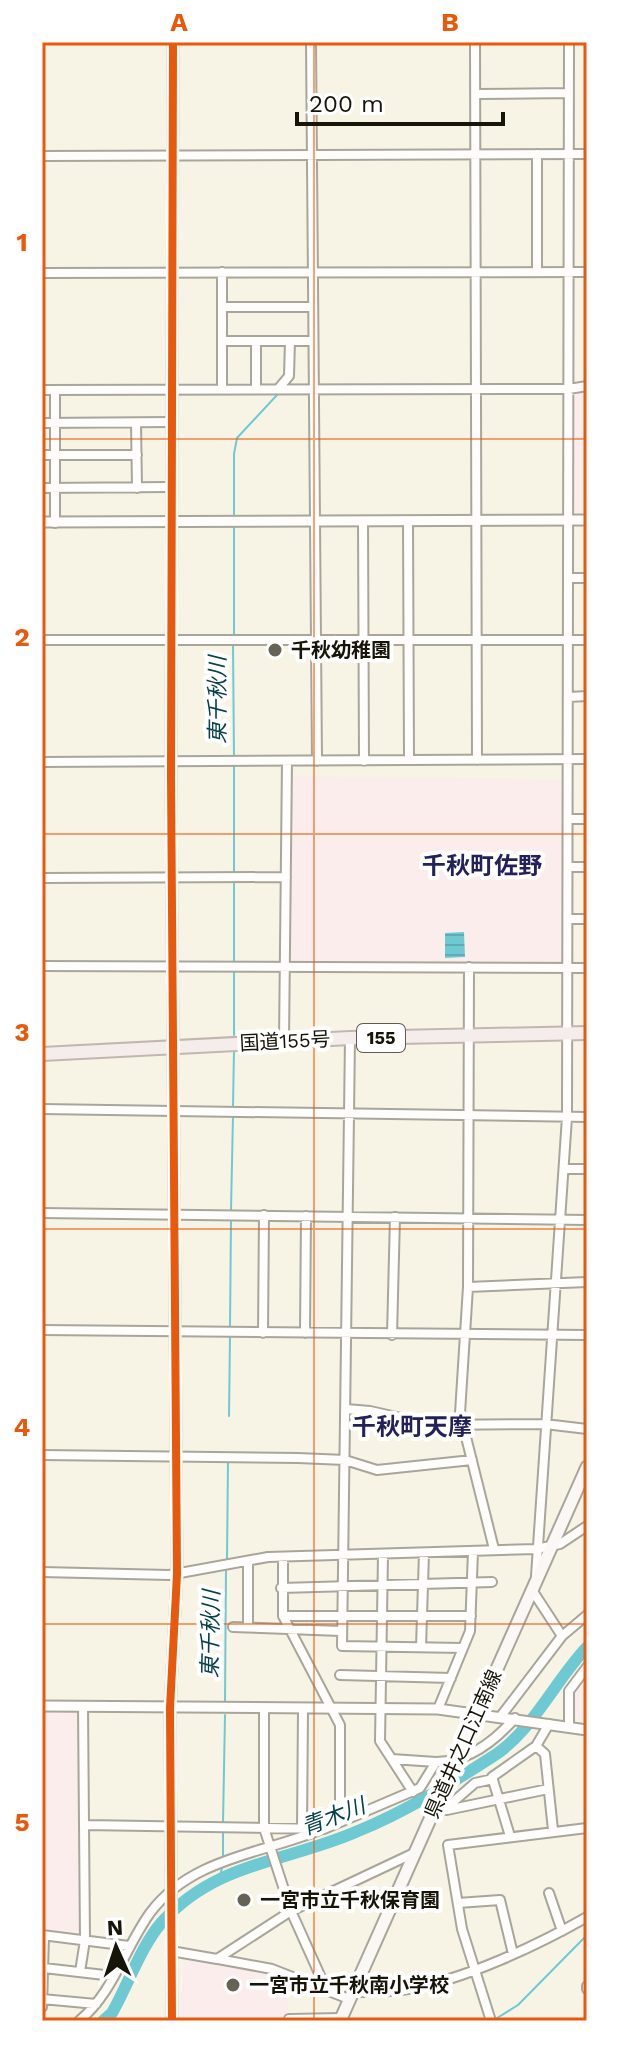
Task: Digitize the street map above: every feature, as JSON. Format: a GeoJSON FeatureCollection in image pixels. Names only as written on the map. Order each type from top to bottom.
{"type":"FeatureCollection","features":[{"type":"Feature","properties":{"kind":"highway","name":"国道155号"},"geometry":{"type":"LineString","coordinates":[[42,1051],[350,1038],[587,1033]]}},
{"type":"Feature","properties":{"kind":"main road","name":"県道井之口江南線"},"geometry":{"type":"LineString","coordinates":[[340,2019],[440,1808],[452,1763],[587,1467]]}},
{"type":"Feature","properties":{"kind":"street"},"geometry":{"type":"LineString","coordinates":[[172,2021],[170,1708],[177,1574],[175,1047],[171,877],[170,154],[173,42]]}},
{"type":"Feature","properties":{"kind":"street"},"geometry":{"type":"LineString","coordinates":[[311,42],[311,341]]}},
{"type":"Feature","properties":{"kind":"street"},"geometry":{"type":"LineString","coordinates":[[475,42],[477,760]]}},
{"type":"Feature","properties":{"kind":"street"},"geometry":{"type":"LineString","coordinates":[[562,1636],[534,1586],[567,1117],[570,919],[569,42]]}},
{"type":"Feature","properties":{"kind":"street"},"geometry":{"type":"LineString","coordinates":[[476,94],[568,93]]}},
{"type":"Feature","properties":{"kind":"street"},"geometry":{"type":"LineString","coordinates":[[537,154],[537,272]]}},
{"type":"Feature","properties":{"kind":"street"},"geometry":{"type":"LineString","coordinates":[[42,156],[587,154]]}},
{"type":"Feature","properties":{"kind":"street"},"geometry":{"type":"LineString","coordinates":[[222,272],[222,389]]}},
{"type":"Feature","properties":{"kind":"street"},"geometry":{"type":"LineString","coordinates":[[42,273],[587,272]]}},
{"type":"Feature","properties":{"kind":"street"},"geometry":{"type":"LineString","coordinates":[[222,307],[311,307]]}},
{"type":"Feature","properties":{"kind":"street"},"geometry":{"type":"LineString","coordinates":[[222,341],[316,342],[317,761]]}},
{"type":"Feature","properties":{"kind":"street"},"geometry":{"type":"LineString","coordinates":[[256,341],[256,389]]}},
{"type":"Feature","properties":{"kind":"street"},"geometry":{"type":"LineString","coordinates":[[279,388],[289,376],[290,341]]}},
{"type":"Feature","properties":{"kind":"street"},"geometry":{"type":"LineString","coordinates":[[42,390],[569,389],[587,386]]}},
{"type":"Feature","properties":{"kind":"street"},"geometry":{"type":"LineString","coordinates":[[55,391],[55,523]]}},
{"type":"Feature","properties":{"kind":"street"},"geometry":{"type":"LineString","coordinates":[[42,423],[170,422]]}},
{"type":"Feature","properties":{"kind":"street"},"geometry":{"type":"LineString","coordinates":[[136,423],[137,488]]}},
{"type":"Feature","properties":{"kind":"street"},"geometry":{"type":"LineString","coordinates":[[42,455],[137,455]]}},
{"type":"Feature","properties":{"kind":"street"},"geometry":{"type":"LineString","coordinates":[[42,488],[170,487]]}},
{"type":"Feature","properties":{"kind":"street"},"geometry":{"type":"LineString","coordinates":[[42,522],[587,520]]}},
{"type":"Feature","properties":{"kind":"street"},"geometry":{"type":"LineString","coordinates":[[363,521],[364,761]]}},
{"type":"Feature","properties":{"kind":"street"},"geometry":{"type":"LineString","coordinates":[[408,522],[409,760]]}},
{"type":"Feature","properties":{"kind":"street"},"geometry":{"type":"LineString","coordinates":[[568,578],[587,578]]}},
{"type":"Feature","properties":{"kind":"street"},"geometry":{"type":"LineString","coordinates":[[42,640],[587,640]]}},
{"type":"Feature","properties":{"kind":"street"},"geometry":{"type":"LineString","coordinates":[[569,697],[587,696]]}},
{"type":"Feature","properties":{"kind":"street"},"geometry":{"type":"LineString","coordinates":[[42,762],[587,759]]}},
{"type":"Feature","properties":{"kind":"street"},"geometry":{"type":"LineString","coordinates":[[284,1041],[287,761]]}},
{"type":"Feature","properties":{"kind":"street"},"geometry":{"type":"LineString","coordinates":[[570,819],[587,819]]}},
{"type":"Feature","properties":{"kind":"street"},"geometry":{"type":"LineString","coordinates":[[570,867],[587,867]]}},
{"type":"Feature","properties":{"kind":"street"},"geometry":{"type":"LineString","coordinates":[[42,878],[286,877]]}},
{"type":"Feature","properties":{"kind":"street"},"geometry":{"type":"LineString","coordinates":[[570,919],[587,919]]}},
{"type":"Feature","properties":{"kind":"street"},"geometry":{"type":"LineString","coordinates":[[42,966],[587,968]]}},
{"type":"Feature","properties":{"kind":"street"},"geometry":{"type":"LineString","coordinates":[[469,967],[468,1287],[463,1426],[494,1549]]}},
{"type":"Feature","properties":{"kind":"street"},"geometry":{"type":"LineString","coordinates":[[350,1038],[342,1646],[463,1648]]}},
{"type":"Feature","properties":{"kind":"street"},"geometry":{"type":"LineString","coordinates":[[42,1109],[587,1117]]}},
{"type":"Feature","properties":{"kind":"street"},"geometry":{"type":"LineString","coordinates":[[564,1169],[587,1169]]}},
{"type":"Feature","properties":{"kind":"street"},"geometry":{"type":"LineString","coordinates":[[42,1213],[587,1220]]}},
{"type":"Feature","properties":{"kind":"street"},"geometry":{"type":"LineString","coordinates":[[263,1333],[264,1215]]}},
{"type":"Feature","properties":{"kind":"street"},"geometry":{"type":"LineString","coordinates":[[305,1333],[306,1216]]}},
{"type":"Feature","properties":{"kind":"street"},"geometry":{"type":"LineString","coordinates":[[392,1335],[395,1217]]}},
{"type":"Feature","properties":{"kind":"street"},"geometry":{"type":"LineString","coordinates":[[468,1287],[587,1282]]}},
{"type":"Feature","properties":{"kind":"street"},"geometry":{"type":"LineString","coordinates":[[42,1330],[587,1335]]}},
{"type":"Feature","properties":{"kind":"street"},"geometry":{"type":"LineString","coordinates":[[346,1409],[370,1411],[432,1425],[545,1424],[587,1429]]}},
{"type":"Feature","properties":{"kind":"street"},"geometry":{"type":"LineString","coordinates":[[42,1455],[345,1460],[377,1470],[472,1460]]}},
{"type":"Feature","properties":{"kind":"street"},"geometry":{"type":"LineString","coordinates":[[42,1572],[177,1574],[283,1557],[536,1549],[552,1546],[587,1526]]}},
{"type":"Feature","properties":{"kind":"street"},"geometry":{"type":"LineString","coordinates":[[438,1709],[463,1648],[471,1616],[473,1551]]}},
{"type":"Feature","properties":{"kind":"street"},"geometry":{"type":"LineString","coordinates":[[421,1647],[424,1553]]}},
{"type":"Feature","properties":{"kind":"street"},"geometry":{"type":"LineString","coordinates":[[383,1555],[380,1741],[413,1792]]}},
{"type":"Feature","properties":{"kind":"street"},"geometry":{"type":"LineString","coordinates":[[283,1557],[283,1616],[340,1725],[340,1822]]}},
{"type":"Feature","properties":{"kind":"street"},"geometry":{"type":"LineString","coordinates":[[248,1561],[248,1627]]}},
{"type":"Feature","properties":{"kind":"street"},"geometry":{"type":"LineString","coordinates":[[281,1588],[492,1582]]}},
{"type":"Feature","properties":{"kind":"street"},"geometry":{"type":"LineString","coordinates":[[501,1716],[562,1636],[587,1615]]}},
{"type":"Feature","properties":{"kind":"street"},"geometry":{"type":"LineString","coordinates":[[283,1616],[471,1616]]}},
{"type":"Feature","properties":{"kind":"street"},"geometry":{"type":"LineString","coordinates":[[233,1627],[341,1631]]}},
{"type":"Feature","properties":{"kind":"street"},"geometry":{"type":"LineString","coordinates":[[569,1727],[569,1691],[587,1667]]}},
{"type":"Feature","properties":{"kind":"street"},"geometry":{"type":"LineString","coordinates":[[340,1675],[451,1678]]}},
{"type":"Feature","properties":{"kind":"street"},"geometry":{"type":"LineString","coordinates":[[42,1706],[332,1711],[381,1707],[438,1709],[587,1730]]}},
{"type":"Feature","properties":{"kind":"street"},"geometry":{"type":"LineString","coordinates":[[80,1972],[85,1940],[83,1707]]}},
{"type":"Feature","properties":{"kind":"street"},"geometry":{"type":"LineString","coordinates":[[264,1710],[264,1828],[291,1911],[327,1991]]}},
{"type":"Feature","properties":{"kind":"street"},"geometry":{"type":"LineString","coordinates":[[302,1828],[303,1710]]}},
{"type":"Feature","properties":{"kind":"street"},"geometry":{"type":"LineString","coordinates":[[392,1759],[452,1763],[487,1745],[515,1718]]}},
{"type":"Feature","properties":{"kind":"street"},"geometry":{"type":"LineString","coordinates":[[440,1808],[475,1783],[493,1779],[536,1746],[549,1724]]}},
{"type":"Feature","properties":{"kind":"street"},"geometry":{"type":"LineString","coordinates":[[536,1746],[545,1754],[553,1830]]}},
{"type":"Feature","properties":{"kind":"street"},"geometry":{"type":"LineString","coordinates":[[79,2021],[96,2004],[148,1915],[170,1893],[200,1871],[324,1829],[413,1792],[436,1762]]}},
{"type":"Feature","properties":{"kind":"street"},"geometry":{"type":"LineString","coordinates":[[405,1779],[425,1780]]}},
{"type":"Feature","properties":{"kind":"street"},"geometry":{"type":"LineString","coordinates":[[493,1779],[510,1836]]}},
{"type":"Feature","properties":{"kind":"street"},"geometry":{"type":"LineString","coordinates":[[440,1808],[548,1789]]}},
{"type":"Feature","properties":{"kind":"street"},"geometry":{"type":"LineString","coordinates":[[85,1825],[324,1829]]}},
{"type":"Feature","properties":{"kind":"street"},"geometry":{"type":"LineString","coordinates":[[491,2021],[473,1969],[448,1845],[587,1828]]}},
{"type":"Feature","properties":{"kind":"street"},"geometry":{"type":"LineString","coordinates":[[217,1959],[291,1911],[417,1851]]}},
{"type":"Feature","properties":{"kind":"street"},"geometry":{"type":"LineString","coordinates":[[549,1893],[562,1931]]}},
{"type":"Feature","properties":{"kind":"street"},"geometry":{"type":"LineString","coordinates":[[458,1903],[500,1900],[513,1954]]}},
{"type":"Feature","properties":{"kind":"street"},"geometry":{"type":"LineString","coordinates":[[171,1951],[272,1969],[327,1991],[350,1995],[411,1989],[473,1969],[513,1954],[587,1917]]}},
{"type":"Feature","properties":{"kind":"street"},"geometry":{"type":"LineString","coordinates":[[42,2007],[43,1935],[129,1946]]}},
{"type":"Feature","properties":{"kind":"street"},"geometry":{"type":"LineString","coordinates":[[44,1968],[113,1976]]}},
{"type":"Feature","properties":{"kind":"street"},"geometry":{"type":"LineString","coordinates":[[42,1999],[96,2004]]}},
{"type":"Feature","properties":{"kind":"street"},"geometry":{"type":"LineString","coordinates":[[289,2019],[340,2019]]}},
{"type":"Feature","properties":{"kind":"shaded area"},"geometry":{"type":"Polygon","coordinates":[[[587,389],[587,422],[583,423],[584,434],[587,434],[587,517],[574,517],[574,402],[576,393],[587,389]]]}},
{"type":"Feature","properties":{"kind":"shaded area"},"geometry":{"type":"Polygon","coordinates":[[[290,776],[563,780],[568,785],[566,966],[294,965],[288,956],[290,776]]]}},
{"type":"Feature","properties":{"kind":"shaded area"},"geometry":{"type":"Polygon","coordinates":[[[587,1668],[587,1720],[576,1719],[574,1709],[570,1708],[570,1695],[587,1668]]]}},
{"type":"Feature","properties":{"kind":"shaded area"},"geometry":{"type":"Polygon","coordinates":[[[83,1712],[82,1937],[42,1932],[42,1713],[83,1712]]]}},
{"type":"Feature","properties":{"kind":"shaded area","name":"一宮市立千秋南小学校"},"geometry":{"type":"Polygon","coordinates":[[[183,1957],[284,1976],[291,2021],[180,2021],[183,1957]]]}},
{"type":"Feature","properties":{"kind":"water"},"geometry":{"type":"Polygon","coordinates":[[[464,932],[465,957],[445,958],[445,933],[464,932]]]}},
{"type":"Feature","properties":{"kind":"waterway","name":"東千秋川"},"geometry":{"type":"LineString","coordinates":[[234,515],[237,438],[277,395]]}},
{"type":"Feature","properties":{"kind":"waterway","name":"東千秋川"},"geometry":{"type":"LineString","coordinates":[[234,527],[234,636]]}},
{"type":"Feature","properties":{"kind":"waterway","name":"東千秋川"},"geometry":{"type":"LineString","coordinates":[[233,644],[234,757]]}},
{"type":"Feature","properties":{"kind":"waterway"},"geometry":{"type":"LineString","coordinates":[[293,757],[312,756]]}},
{"type":"Feature","properties":{"kind":"waterway","name":"東千秋川"},"geometry":{"type":"LineString","coordinates":[[234,766],[234,873]]}},
{"type":"Feature","properties":{"kind":"waterway","name":"東千秋川"},"geometry":{"type":"LineString","coordinates":[[234,881],[234,962]]}},
{"type":"Feature","properties":{"kind":"waterway","name":"東千秋川"},"geometry":{"type":"LineString","coordinates":[[234,969],[234,1035]]}},
{"type":"Feature","properties":{"kind":"waterway","name":"東千秋川"},"geometry":{"type":"LineString","coordinates":[[233,1106],[234,1050]]}},
{"type":"Feature","properties":{"kind":"waterway","name":"東千秋川"},"geometry":{"type":"LineString","coordinates":[[231,1210],[233,1115]]}},
{"type":"Feature","properties":{"kind":"waterway","name":"東千秋川"},"geometry":{"type":"LineString","coordinates":[[230,1328],[231,1219]]}},
{"type":"Feature","properties":{"kind":"waterway","name":"東千秋川"},"geometry":{"type":"LineString","coordinates":[[229,1416],[230,1336]]}},
{"type":"Feature","properties":{"kind":"waterway","name":"東千秋川"},"geometry":{"type":"LineString","coordinates":[[227,1560],[228,1461]]}},
{"type":"Feature","properties":{"kind":"waterway","name":"東千秋川"},"geometry":{"type":"LineString","coordinates":[[225,1702],[226,1568]]}},
{"type":"Feature","properties":{"kind":"waterway","name":"青木川"},"geometry":{"type":"LineString","coordinates":[[103,2021],[112,2013],[154,1932],[183,1902],[206,1886],[254,1865],[332,1841],[376,1823],[427,1797],[492,1757],[519,1734],[587,1647]]}},
{"type":"Feature","properties":{"kind":"waterway","name":"東千秋川"},"geometry":{"type":"LineString","coordinates":[[223,1823],[225,1715]]}},
{"type":"Feature","properties":{"kind":"waterway","name":"東千秋川"},"geometry":{"type":"LineString","coordinates":[[223,1831],[223,1858]]}},
{"type":"Feature","properties":{"kind":"waterway","name":"東千秋川"},"geometry":{"type":"LineString","coordinates":[[220,1876],[223,1864]]}},
{"type":"Feature","properties":{"kind":"waterway"},"geometry":{"type":"LineString","coordinates":[[494,2020],[518,2005],[587,1935]]}},
{"type":"Feature","properties":{"kind":"cycle path"},"geometry":{"type":"LineString","coordinates":[[172,2021],[170,1708],[177,1574],[171,777],[173,42]]}},
{"type":"Feature","properties":{"kind":"place","name":"千秋幼稚園"},"geometry":{"type":"Point","coordinates":[275,650]}},
{"type":"Feature","properties":{"kind":"place","name":"一宮市立千秋保育園"},"geometry":{"type":"Point","coordinates":[244,1900]}},
{"type":"Feature","properties":{"kind":"place","name":"一宮市立千秋南小学校"},"geometry":{"type":"Point","coordinates":[233,1985]}},
{"type":"Feature","properties":{"kind":"district","name":"千秋町佐野"},"geometry":{"type":"Point","coordinates":[482,866]}},
{"type":"Feature","properties":{"kind":"district","name":"千秋町天摩"},"geometry":{"type":"Point","coordinates":[412,1427]}}]}
